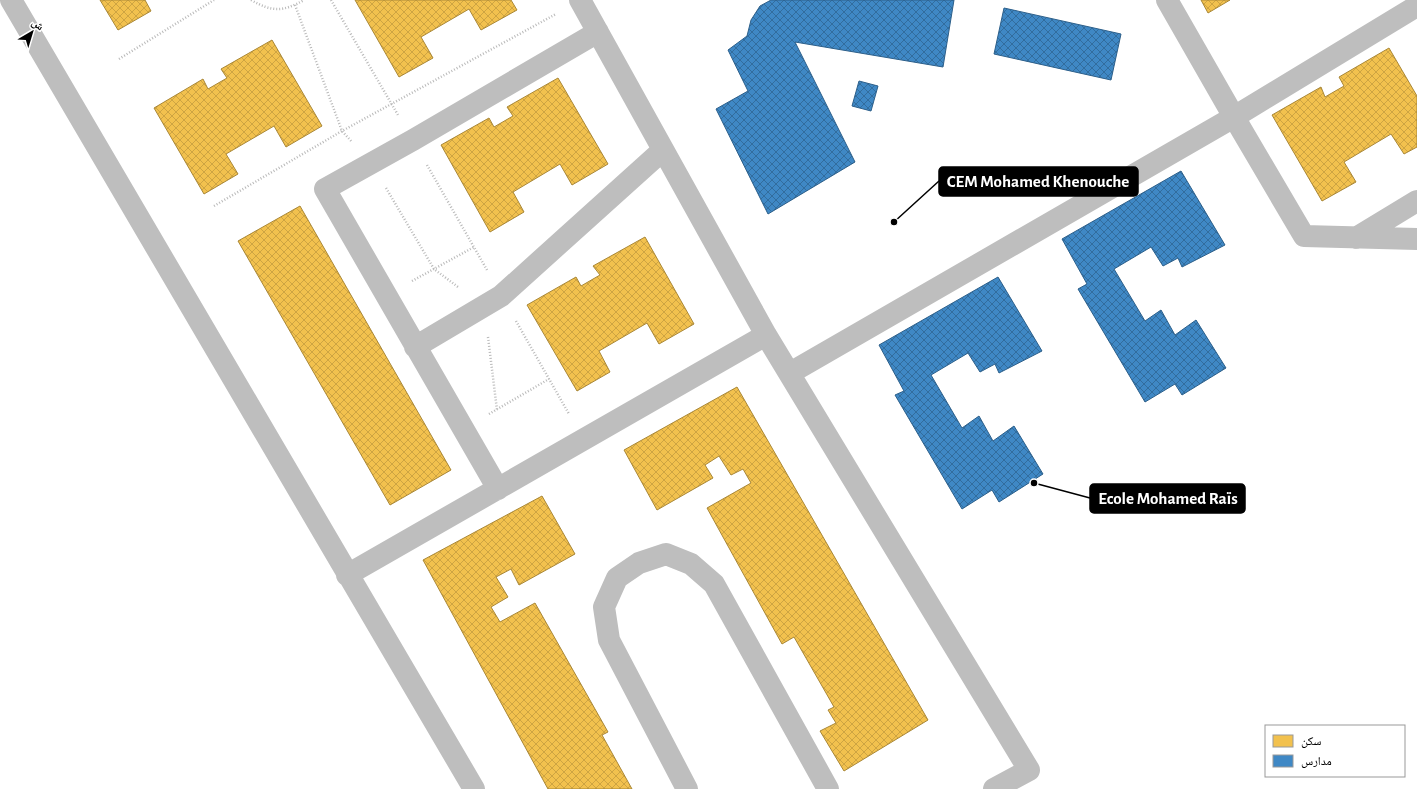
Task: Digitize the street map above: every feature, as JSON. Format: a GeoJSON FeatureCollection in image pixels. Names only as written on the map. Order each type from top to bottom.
{"type":"FeatureCollection","features":[{"type":"Feature","properties":{"kind":"street"},"geometry":{"type":"LineString","coordinates":[[11,0],[347,575],[474,789]]}},
{"type":"Feature","properties":{"kind":"street"},"geometry":{"type":"LineString","coordinates":[[580,0],[766,335],[1029,770],[994,789]]}},
{"type":"Feature","properties":{"kind":"street"},"geometry":{"type":"LineString","coordinates":[[1167,0],[1304,236],[1417,239]]}},
{"type":"Feature","properties":{"kind":"street"},"geometry":{"type":"LineString","coordinates":[[790,373],[1234,117],[1417,6]]}},
{"type":"Feature","properties":{"kind":"street"},"geometry":{"type":"LineString","coordinates":[[498,489],[385,296],[325,189],[413,140],[598,32]]}},
{"type":"Feature","properties":{"kind":"street"},"geometry":{"type":"LineString","coordinates":[[415,348],[493,301],[663,150]]}},
{"type":"Feature","properties":{"kind":"street"},"geometry":{"type":"LineString","coordinates":[[1356,238],[1417,201]]}},
{"type":"Feature","properties":{"kind":"street"},"geometry":{"type":"LineString","coordinates":[[347,575],[766,335]]}},
{"type":"Feature","properties":{"kind":"street"},"geometry":{"type":"LineString","coordinates":[[687,789],[609,640],[604,607],[617,578],[639,563],[666,554],[691,564],[714,584],[828,789]]}},
{"type":"Feature","properties":{"kind":"path"},"geometry":{"type":"LineString","coordinates":[[120,58],[214,0]]}},
{"type":"Feature","properties":{"kind":"path"},"geometry":{"type":"LineString","coordinates":[[251,0],[263,7],[280,10],[304,0]]}},
{"type":"Feature","properties":{"kind":"path"},"geometry":{"type":"LineString","coordinates":[[331,0],[474,247],[493,301],[549,378],[582,441]]}},
{"type":"Feature","properties":{"kind":"path"},"geometry":{"type":"LineString","coordinates":[[214,206],[391,103],[580,0]]}},
{"type":"Feature","properties":{"kind":"path"},"geometry":{"type":"LineString","coordinates":[[295,5],[342,131],[372,163],[434,269],[493,301]]}},
{"type":"Feature","properties":{"kind":"path"},"geometry":{"type":"LineString","coordinates":[[385,296],[474,247]]}},
{"type":"Feature","properties":{"kind":"path"},"geometry":{"type":"LineString","coordinates":[[493,301],[497,410]]}},
{"type":"Feature","properties":{"kind":"path"},"geometry":{"type":"LineString","coordinates":[[463,430],[549,378]]}},
{"type":"Feature","properties":{"kind":"building: سكن"},"geometry":{"type":"Polygon","coordinates":[[[100,0],[145,0],[151,11],[118,30],[100,0]]]}},
{"type":"Feature","properties":{"kind":"building: سكن"},"geometry":{"type":"Polygon","coordinates":[[[355,0],[511,0],[517,10],[481,30],[469,9],[421,37],[433,58],[399,77],[355,0]]]}},
{"type":"Feature","properties":{"kind":"building: سكن"},"geometry":{"type":"Polygon","coordinates":[[[1201,0],[1230,0],[1208,13],[1201,0]]]}},
{"type":"Feature","properties":{"kind":"building: سكن"},"geometry":{"type":"Polygon","coordinates":[[[272,40],[322,126],[286,147],[274,126],[226,154],[238,174],[204,194],[154,108],[203,79],[208,89],[227,78],[221,69],[272,40]]]}},
{"type":"Feature","properties":{"kind":"building: سكن"},"geometry":{"type":"Polygon","coordinates":[[[1389,48],[1417,96],[1417,147],[1404,154],[1391,134],[1344,162],[1356,182],[1322,201],[1272,115],[1321,87],[1325,97],[1344,86],[1339,77],[1389,48]]]}},
{"type":"Feature","properties":{"kind":"building: سكن"},"geometry":{"type":"Polygon","coordinates":[[[558,78],[608,164],[572,185],[560,164],[513,192],[524,212],[490,232],[441,145],[489,118],[494,127],[513,116],[507,107],[558,78]]]}},
{"type":"Feature","properties":{"kind":"building: سكن"},"geometry":{"type":"Polygon","coordinates":[[[300,206],[451,470],[390,505],[238,241],[300,206]]]}},
{"type":"Feature","properties":{"kind":"building: سكن"},"geometry":{"type":"Polygon","coordinates":[[[645,237],[694,324],[659,344],[647,323],[599,351],[610,372],[577,391],[527,305],[576,277],[581,286],[600,275],[593,266],[645,237]]]}},
{"type":"Feature","properties":{"kind":"building: سكن"},"geometry":{"type":"Polygon","coordinates":[[[737,387],[928,720],[844,771],[820,731],[836,723],[828,710],[834,707],[794,637],[782,644],[707,508],[751,483],[743,469],[731,475],[719,456],[705,465],[713,478],[657,510],[624,450],[737,387]]]}},
{"type":"Feature","properties":{"kind":"building: سكن"},"geometry":{"type":"Polygon","coordinates":[[[542,496],[575,554],[519,585],[511,569],[496,577],[508,597],[491,607],[500,622],[535,603],[608,732],[602,735],[632,789],[548,789],[423,560],[542,496]]]}},
{"type":"Feature","properties":{"kind":"building: مدارس"},"geometry":{"type":"Polygon","coordinates":[[[771,0],[954,0],[943,67],[795,42],[855,162],[768,214],[716,109],[748,91],[728,50],[747,36],[751,20],[760,6],[771,0]]]}},
{"type":"Feature","properties":{"kind":"building: مدارس"},"geometry":{"type":"Polygon","coordinates":[[[1004,8],[1121,34],[1111,80],[994,54],[1004,8]]]}},
{"type":"Feature","properties":{"kind":"building: مدارس"},"geometry":{"type":"Polygon","coordinates":[[[859,81],[878,86],[871,111],[852,106],[859,81]]]}},
{"type":"Feature","properties":{"kind":"building: مدارس"},"geometry":{"type":"Polygon","coordinates":[[[1181,171],[1225,245],[1182,267],[1178,258],[1163,266],[1151,247],[1114,269],[1145,321],[1161,310],[1175,335],[1196,320],[1226,368],[1182,395],[1175,384],[1145,402],[1078,289],[1087,284],[1062,239],[1181,171]]]}},
{"type":"Feature","properties":{"kind":"building: مدارس"},"geometry":{"type":"Polygon","coordinates":[[[998,277],[1042,351],[999,373],[995,364],[980,372],[968,353],[931,375],[962,428],[979,416],[993,441],[1014,426],[1043,474],[999,502],[992,490],[962,509],[895,395],[904,391],[879,345],[998,277]]]}},
{"type":"Feature","properties":{"kind":"place","name":"CEM Mohamed Khenouche"},"geometry":{"type":"Point","coordinates":[894,222]}},
{"type":"Feature","properties":{"kind":"place","name":"Ecole Mohamed Raïs"},"geometry":{"type":"Point","coordinates":[1034,483]}}]}
